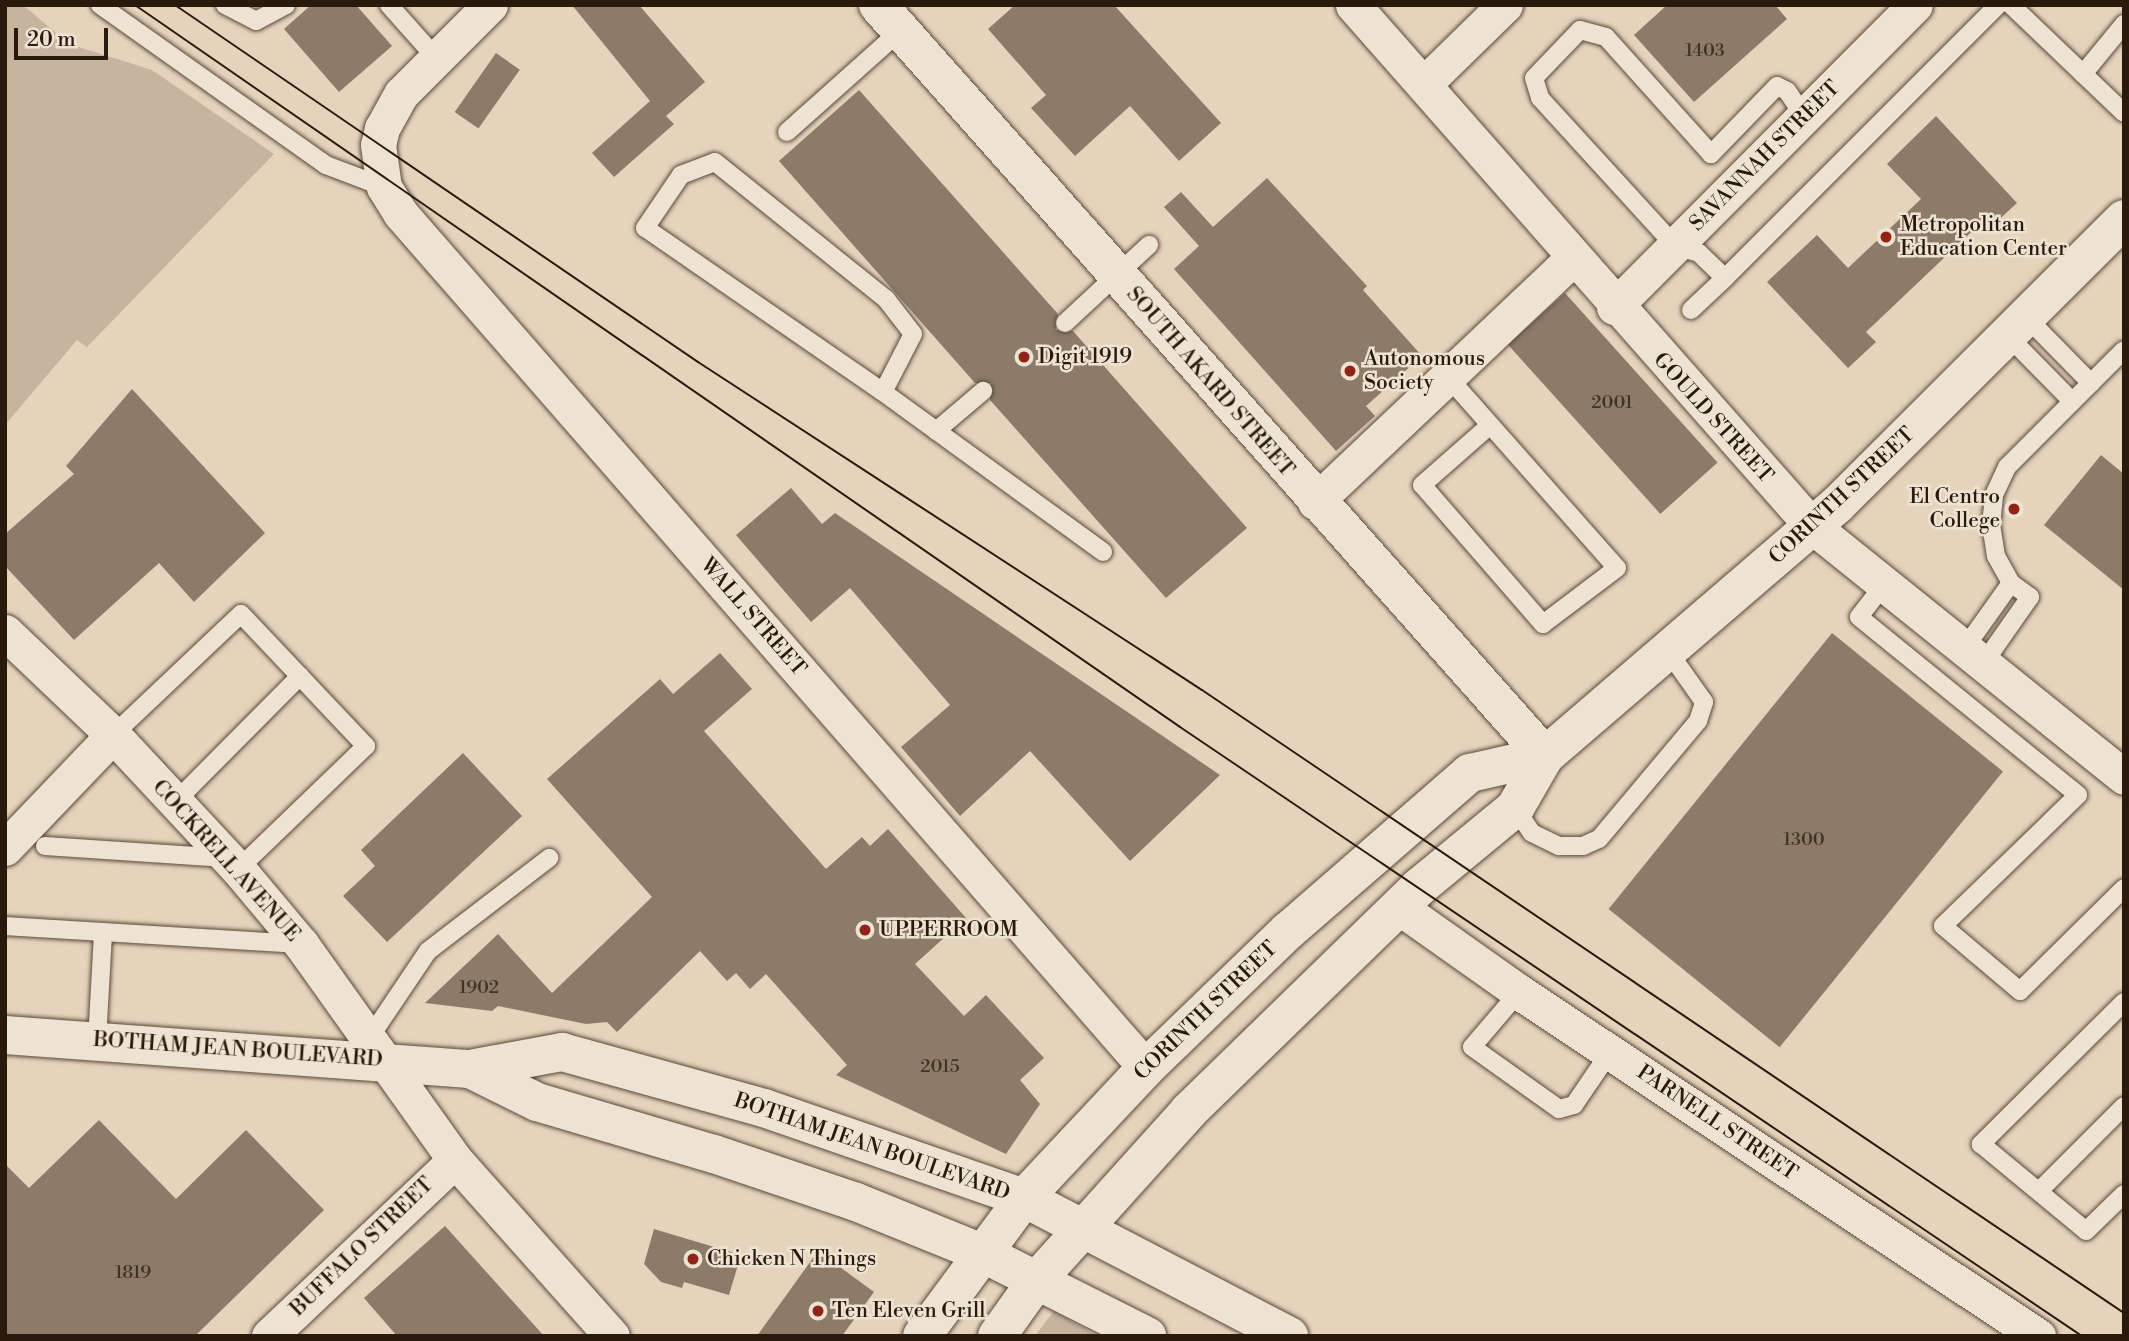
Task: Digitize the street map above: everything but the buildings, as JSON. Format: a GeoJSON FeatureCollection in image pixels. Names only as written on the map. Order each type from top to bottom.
{"type":"FeatureCollection","features":[{"type":"Feature","properties":{"kind":"main road","name":"SOUTH AKARD STREET"},"geometry":{"type":"LineString","coordinates":[[889,18],[1315,502],[1545,756]]}},
{"type":"Feature","properties":{"kind":"main road","name":"CORINTH STREET"},"geometry":{"type":"LineString","coordinates":[[997,1336],[1037,1280],[1189,1111],[1399,907],[1515,808],[1545,756],[1812,527],[2019,328],[2124,219]]}},
{"type":"Feature","properties":{"kind":"main road","name":"CORINTH STREET"},"geometry":{"type":"LineString","coordinates":[[922,1336],[1024,1198],[1146,1068],[1288,931],[1470,773],[1545,756]]}},
{"type":"Feature","properties":{"kind":"main road","name":"BOTHAM JEAN BOULEVARD"},"geometry":{"type":"LineString","coordinates":[[5,1035],[97,1041],[375,1050],[470,1069],[537,1102],[727,1158],[982,1252],[1147,1336]]}},
{"type":"Feature","properties":{"kind":"main road","name":"BOTHAM JEAN BOULEVARD"},"geometry":{"type":"LineString","coordinates":[[470,1069],[562,1052],[764,1108],[1024,1198],[1289,1336]]}},
{"type":"Feature","properties":{"kind":"street"},"geometry":{"type":"LineString","coordinates":[[381,172],[382,128],[401,94],[490,5]]}},
{"type":"Feature","properties":{"kind":"street","name":"GOULD STREET"},"geometry":{"type":"LineString","coordinates":[[1353,5],[1614,307],[1812,527],[2124,777]]}},
{"type":"Feature","properties":{"kind":"street"},"geometry":{"type":"LineString","coordinates":[[1424,84],[1505,5]]}},
{"type":"Feature","properties":{"kind":"street","name":"SAVANNAH STREET"},"geometry":{"type":"LineString","coordinates":[[1614,307],[1915,5]]}},
{"type":"Feature","properties":{"kind":"street","name":"WALL STREET"},"geometry":{"type":"LineString","coordinates":[[381,172],[400,213],[1146,1068]]}},
{"type":"Feature","properties":{"kind":"street"},"geometry":{"type":"LineString","coordinates":[[1315,502],[1573,258]]}},
{"type":"Feature","properties":{"kind":"street","name":"COCKRELL AVENUE"},"geometry":{"type":"LineString","coordinates":[[5,632],[113,735],[233,864],[301,944],[455,1160],[612,1336]]}},
{"type":"Feature","properties":{"kind":"street"},"geometry":{"type":"LineString","coordinates":[[5,848],[113,735]]}},
{"type":"Feature","properties":{"kind":"street","name":"PARNELL STREET"},"geometry":{"type":"LineString","coordinates":[[1399,907],[1519,992],[2038,1336]]}},
{"type":"Feature","properties":{"kind":"street","name":"BUFFALO STREET"},"geometry":{"type":"LineString","coordinates":[[269,1336],[455,1160]]}},
{"type":"Feature","properties":{"kind":"lane"},"geometry":{"type":"LineString","coordinates":[[100,5],[326,165],[381,172]]}},
{"type":"Feature","properties":{"kind":"lane"},"geometry":{"type":"LineString","coordinates":[[225,5],[256,21],[286,5]]}},
{"type":"Feature","properties":{"kind":"lane"},"geometry":{"type":"LineString","coordinates":[[389,5],[437,59]]}},
{"type":"Feature","properties":{"kind":"lane"},"geometry":{"type":"LineString","coordinates":[[1691,310],[1998,5]]}},
{"type":"Feature","properties":{"kind":"lane"},"geometry":{"type":"LineString","coordinates":[[2011,5],[2124,113]]}},
{"type":"Feature","properties":{"kind":"lane"},"geometry":{"type":"LineString","coordinates":[[787,132],[889,18]]}},
{"type":"Feature","properties":{"kind":"lane"},"geometry":{"type":"LineString","coordinates":[[2083,74],[2124,24]]}},
{"type":"Feature","properties":{"kind":"lane"},"geometry":{"type":"LineString","coordinates":[[1724,278],[1699,253],[1675,246],[1540,99],[1534,78],[1580,30],[1606,37],[1711,154],[1777,86],[1787,91],[1804,116]]}},
{"type":"Feature","properties":{"kind":"lane"},"geometry":{"type":"LineString","coordinates":[[883,392],[913,334],[886,299],[715,162],[681,175],[645,229],[883,392],[1103,552]]}},
{"type":"Feature","properties":{"kind":"lane"},"geometry":{"type":"LineString","coordinates":[[1065,323],[1149,245]]}},
{"type":"Feature","properties":{"kind":"lane"},"geometry":{"type":"LineString","coordinates":[[2019,328],[2091,383]]}},
{"type":"Feature","properties":{"kind":"lane"},"geometry":{"type":"LineString","coordinates":[[2019,328],[2072,401]]}},
{"type":"Feature","properties":{"kind":"lane"},"geometry":{"type":"LineString","coordinates":[[1974,657],[2030,597],[2011,583],[1994,545],[1994,495],[2007,467],[2124,350]]}},
{"type":"Feature","properties":{"kind":"lane"},"geometry":{"type":"LineString","coordinates":[[1447,376],[1617,568],[1543,624],[1422,485],[1489,426]]}},
{"type":"Feature","properties":{"kind":"lane"},"geometry":{"type":"LineString","coordinates":[[936,431],[983,391]]}},
{"type":"Feature","properties":{"kind":"lane"},"geometry":{"type":"LineString","coordinates":[[1974,657],[2011,583]]}},
{"type":"Feature","properties":{"kind":"lane"},"geometry":{"type":"LineString","coordinates":[[1884,586],[1859,617],[2078,795],[1943,926],[2020,991],[2124,888]]}},
{"type":"Feature","properties":{"kind":"lane"},"geometry":{"type":"LineString","coordinates":[[45,846],[233,864],[366,746],[241,614],[113,735]]}},
{"type":"Feature","properties":{"kind":"lane"},"geometry":{"type":"LineString","coordinates":[[1515,808],[1532,834],[1559,846],[1583,846],[1599,839],[1698,721],[1704,702],[1668,651]]}},
{"type":"Feature","properties":{"kind":"lane"},"geometry":{"type":"LineString","coordinates":[[174,803],[300,676]]}},
{"type":"Feature","properties":{"kind":"lane"},"geometry":{"type":"LineString","coordinates":[[375,1050],[428,951],[550,858]]}},
{"type":"Feature","properties":{"kind":"lane"},"geometry":{"type":"LineString","coordinates":[[5,926],[301,944]]}},
{"type":"Feature","properties":{"kind":"lane"},"geometry":{"type":"LineString","coordinates":[[97,1041],[103,932]]}},
{"type":"Feature","properties":{"kind":"lane"},"geometry":{"type":"LineString","coordinates":[[1519,992],[1472,1047],[1559,1109],[1574,1105],[1610,1052]]}},
{"type":"Feature","properties":{"kind":"lane"},"geometry":{"type":"LineString","coordinates":[[2124,1002],[1981,1144],[2041,1189],[2086,1231],[2124,1194]]}},
{"type":"Feature","properties":{"kind":"lane"},"geometry":{"type":"LineString","coordinates":[[2041,1189],[2124,1106]]}},
{"type":"Feature","properties":{"kind":"shaded area"},"geometry":{"type":"Polygon","coordinates":[[[5,5],[23,5],[69,44],[152,70],[274,154],[87,347],[77,340],[5,425],[5,5]]]}},
{"type":"Feature","properties":{"kind":"shaded area"},"geometry":{"type":"Polygon","coordinates":[[[1054,1311],[1097,1336],[1035,1336],[1054,1311]]]}},
{"type":"Feature","properties":{"kind":"tram line"},"geometry":{"type":"LineString","coordinates":[[135,5],[1180,727],[2082,1336]]}},
{"type":"Feature","properties":{"kind":"tram line"},"geometry":{"type":"LineString","coordinates":[[175,5],[698,362],[1202,690],[2124,1313]]}},
{"type":"Feature","properties":{"kind":"place","name":"Metropolitan Education Center"},"geometry":{"type":"Point","coordinates":[1886,237]}},
{"type":"Feature","properties":{"kind":"place","name":"Digit 1919"},"geometry":{"type":"Point","coordinates":[1024,357]}},
{"type":"Feature","properties":{"kind":"place","name":"Autonomous Society"},"geometry":{"type":"Point","coordinates":[1350,371]}},
{"type":"Feature","properties":{"kind":"place","name":"El Centro College"},"geometry":{"type":"Point","coordinates":[2014,509]}},
{"type":"Feature","properties":{"kind":"place","name":"UPPERROOM"},"geometry":{"type":"Point","coordinates":[865,930]}},
{"type":"Feature","properties":{"kind":"place","name":"Chicken N Things"},"geometry":{"type":"Point","coordinates":[693,1259]}},
{"type":"Feature","properties":{"kind":"place","name":"Ten Eleven Grill"},"geometry":{"type":"Point","coordinates":[818,1311]}}]}
